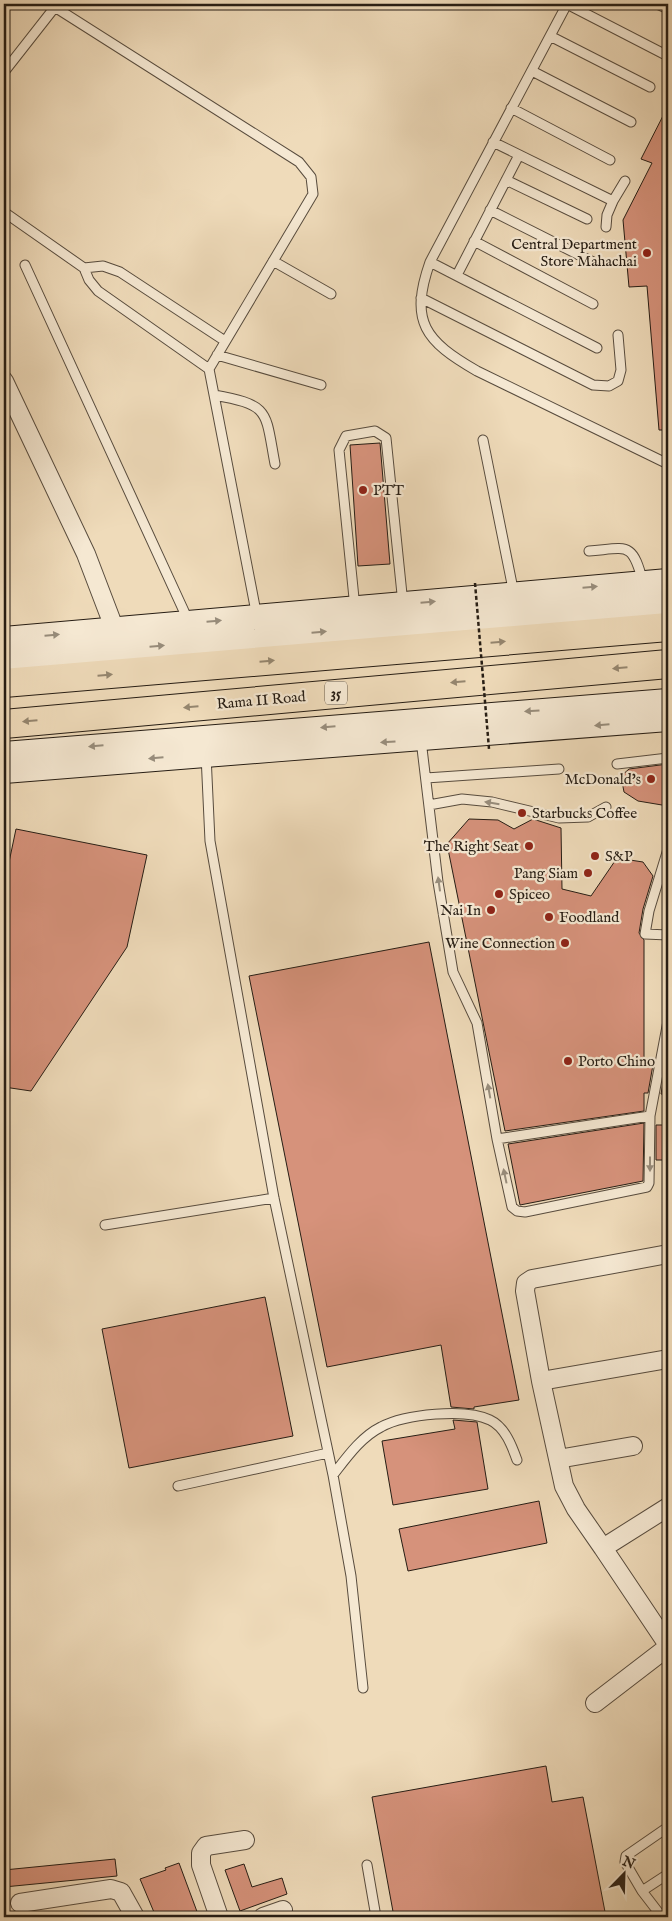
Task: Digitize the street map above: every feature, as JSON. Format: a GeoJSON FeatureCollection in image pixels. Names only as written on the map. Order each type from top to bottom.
{"type":"FeatureCollection","features":[{"type":"Feature","properties":{"kind":"highway"},"geometry":{"type":"LineString","coordinates":[[4,683],[668,627]]}},
{"type":"Feature","properties":{"kind":"highway","name":"Rama II Road"},"geometry":{"type":"LineString","coordinates":[[4,724],[668,664]]}},
{"type":"Feature","properties":{"kind":"main road"},"geometry":{"type":"LineString","coordinates":[[4,639],[355,608],[401,615],[514,595],[668,581]]}},
{"type":"Feature","properties":{"kind":"main road"},"geometry":{"type":"LineString","coordinates":[[4,658],[401,615],[668,602]]}},
{"type":"Feature","properties":{"kind":"main road"},"geometry":{"type":"LineString","coordinates":[[4,771],[206,754],[668,701]]}},
{"type":"Feature","properties":{"kind":"main road"},"geometry":{"type":"LineString","coordinates":[[4,754],[416,730],[668,719]]}},
{"type":"Feature","properties":{"kind":"street"},"geometry":{"type":"LineString","coordinates":[[4,381],[86,554],[115,630]]}},
{"type":"Feature","properties":{"kind":"street"},"geometry":{"type":"LineString","coordinates":[[595,1703],[668,1646],[576,1509],[564,1486],[541,1381],[525,1291],[526,1283],[532,1279],[668,1254]]}},
{"type":"Feature","properties":{"kind":"street"},"geometry":{"type":"LineString","coordinates":[[541,1381],[668,1359]]}},
{"type":"Feature","properties":{"kind":"street"},"geometry":{"type":"LineString","coordinates":[[558,1459],[633,1446]]}},
{"type":"Feature","properties":{"kind":"street"},"geometry":{"type":"LineString","coordinates":[[603,1548],[668,1507]]}},
{"type":"Feature","properties":{"kind":"street"},"geometry":{"type":"LineString","coordinates":[[219,1917],[202,1864],[201,1854],[206,1846],[245,1840]]}},
{"type":"Feature","properties":{"kind":"street"},"geometry":{"type":"LineString","coordinates":[[20,1903],[111,1889],[120,1892],[135,1917]]}},
{"type":"Feature","properties":{"kind":"street"},"geometry":{"type":"LineString","coordinates":[[263,1917],[283,1910]]}},
{"type":"Feature","properties":{"kind":"lane"},"geometry":{"type":"LineString","coordinates":[[664,54],[567,4],[430,262],[422,285],[421,298],[422,320],[429,333],[451,356],[668,464]]}},
{"type":"Feature","properties":{"kind":"lane"},"geometry":{"type":"LineString","coordinates":[[657,4],[668,9]]}},
{"type":"Feature","properties":{"kind":"lane"},"geometry":{"type":"LineString","coordinates":[[4,72],[52,5],[300,162],[311,177],[313,194],[209,369],[258,617]]}},
{"type":"Feature","properties":{"kind":"lane"},"geometry":{"type":"LineString","coordinates":[[550,36],[650,87]]}},
{"type":"Feature","properties":{"kind":"lane"},"geometry":{"type":"LineString","coordinates":[[532,71],[631,122]]}},
{"type":"Feature","properties":{"kind":"lane"},"geometry":{"type":"LineString","coordinates":[[511,108],[610,160]]}},
{"type":"Feature","properties":{"kind":"lane"},"geometry":{"type":"LineString","coordinates":[[493,142],[613,201]]}},
{"type":"Feature","properties":{"kind":"lane"},"geometry":{"type":"LineString","coordinates":[[457,275],[519,155]]}},
{"type":"Feature","properties":{"kind":"lane"},"geometry":{"type":"LineString","coordinates":[[506,180],[587,219]]}},
{"type":"Feature","properties":{"kind":"lane"},"geometry":{"type":"LineString","coordinates":[[606,227],[607,215],[625,181]]}},
{"type":"Feature","properties":{"kind":"lane"},"geometry":{"type":"LineString","coordinates":[[490,210],[593,262]]}},
{"type":"Feature","properties":{"kind":"lane"},"geometry":{"type":"LineString","coordinates":[[4,212],[84,268],[88,280],[98,291],[209,369]]}},
{"type":"Feature","properties":{"kind":"lane"},"geometry":{"type":"LineString","coordinates":[[474,242],[593,304]]}},
{"type":"Feature","properties":{"kind":"lane"},"geometry":{"type":"LineString","coordinates":[[273,261],[331,294]]}},
{"type":"Feature","properties":{"kind":"lane"},"geometry":{"type":"LineString","coordinates":[[430,262],[597,348]]}},
{"type":"Feature","properties":{"kind":"lane"},"geometry":{"type":"LineString","coordinates":[[25,265],[189,623]]}},
{"type":"Feature","properties":{"kind":"lane"},"geometry":{"type":"LineString","coordinates":[[84,268],[103,266],[120,272],[225,342]]}},
{"type":"Feature","properties":{"kind":"lane"},"geometry":{"type":"LineString","coordinates":[[421,298],[593,385],[609,386],[618,381],[621,370],[618,335]]}},
{"type":"Feature","properties":{"kind":"lane"},"geometry":{"type":"LineString","coordinates":[[217,355],[322,385]]}},
{"type":"Feature","properties":{"kind":"lane"},"geometry":{"type":"LineString","coordinates":[[214,395],[243,400],[260,408],[268,423],[275,464]]}},
{"type":"Feature","properties":{"kind":"lane"},"geometry":{"type":"LineString","coordinates":[[355,608],[339,450],[346,436],[375,431],[386,438],[401,615]]}},
{"type":"Feature","properties":{"kind":"lane"},"geometry":{"type":"LineString","coordinates":[[483,440],[514,595]]}},
{"type":"Feature","properties":{"kind":"lane"},"geometry":{"type":"LineString","coordinates":[[589,552],[628,550],[636,557],[644,582]]}},
{"type":"Feature","properties":{"kind":"lane"},"geometry":{"type":"LineString","coordinates":[[416,730],[426,778],[438,882],[453,972],[477,1023],[497,1139],[512,1207],[517,1211],[525,1212],[647,1187],[650,1183],[650,1116],[668,1021]]}},
{"type":"Feature","properties":{"kind":"lane"},"geometry":{"type":"LineString","coordinates":[[206,754],[210,842],[274,1198],[333,1475],[350,1576],[363,1688]]}},
{"type":"Feature","properties":{"kind":"lane"},"geometry":{"type":"LineString","coordinates":[[617,764],[668,758]]}},
{"type":"Feature","properties":{"kind":"lane"},"geometry":{"type":"LineString","coordinates":[[426,778],[559,769]]}},
{"type":"Feature","properties":{"kind":"lane"},"geometry":{"type":"LineString","coordinates":[[429,805],[462,799],[492,802],[559,818],[588,817],[606,807]]}},
{"type":"Feature","properties":{"kind":"lane"},"geometry":{"type":"LineString","coordinates":[[668,849],[649,911],[645,934],[668,934]]}},
{"type":"Feature","properties":{"kind":"lane"},"geometry":{"type":"LineString","coordinates":[[497,1139],[650,1116]]}},
{"type":"Feature","properties":{"kind":"lane"},"geometry":{"type":"LineString","coordinates":[[105,1225],[274,1198]]}},
{"type":"Feature","properties":{"kind":"lane"},"geometry":{"type":"LineString","coordinates":[[333,1475],[362,1440],[382,1426],[424,1415],[477,1416],[492,1420],[510,1440],[517,1460]]}},
{"type":"Feature","properties":{"kind":"lane"},"geometry":{"type":"LineString","coordinates":[[178,1486],[328,1453]]}},
{"type":"Feature","properties":{"kind":"lane"},"geometry":{"type":"LineString","coordinates":[[662,1917],[642,1891],[625,1862],[626,1856],[668,1827]]}},
{"type":"Feature","properties":{"kind":"lane"},"geometry":{"type":"LineString","coordinates":[[366,1865],[376,1917]]}},
{"type":"Feature","properties":{"kind":"lane"},"geometry":{"type":"LineString","coordinates":[[642,1891],[668,1874]]}},
{"type":"Feature","properties":{"kind":"path"},"geometry":{"type":"LineString","coordinates":[[475,583],[489,749]]}},
{"type":"Feature","properties":{"kind":"building","name":"Central Department Store Mahachai"},"geometry":{"type":"Polygon","coordinates":[[[668,106],[668,430],[659,430],[647,286],[629,287],[623,220],[652,163],[641,159],[668,106]]]}},
{"type":"Feature","properties":{"kind":"building"},"geometry":{"type":"Polygon","coordinates":[[[380,443],[390,564],[358,566],[350,445],[380,443]]]}},
{"type":"Feature","properties":{"kind":"building"},"geometry":{"type":"Polygon","coordinates":[[[668,764],[668,803],[662,805],[638,801],[624,792],[621,776],[629,769],[668,764]]]}},
{"type":"Feature","properties":{"kind":"building","name":"Porto Chino"},"geometry":{"type":"Polygon","coordinates":[[[469,819],[498,820],[514,829],[533,819],[561,828],[562,889],[591,896],[617,858],[643,862],[653,876],[643,909],[639,933],[644,940],[644,1059],[654,1059],[648,1093],[644,1093],[644,1111],[505,1131],[447,844],[469,819]]]}},
{"type":"Feature","properties":{"kind":"building"},"geometry":{"type":"Polygon","coordinates":[[[16,829],[147,855],[127,947],[31,1091],[4,1087],[4,886],[16,829]]]}},
{"type":"Feature","properties":{"kind":"building"},"geometry":{"type":"Polygon","coordinates":[[[429,942],[519,1400],[474,1407],[474,1409],[451,1407],[441,1345],[327,1367],[249,976],[429,942]]]}},
{"type":"Feature","properties":{"kind":"building"},"geometry":{"type":"Polygon","coordinates":[[[667,1060],[668,1095],[661,1094],[667,1060]]]}},
{"type":"Feature","properties":{"kind":"building"},"geometry":{"type":"Polygon","coordinates":[[[644,1123],[643,1181],[520,1205],[508,1144],[644,1123]]]}},
{"type":"Feature","properties":{"kind":"building"},"geometry":{"type":"Polygon","coordinates":[[[656,1125],[668,1125],[668,1160],[656,1160],[656,1125]]]}},
{"type":"Feature","properties":{"kind":"building"},"geometry":{"type":"Polygon","coordinates":[[[265,1297],[293,1436],[129,1468],[102,1329],[265,1297]]]}},
{"type":"Feature","properties":{"kind":"building"},"geometry":{"type":"Polygon","coordinates":[[[453,1420],[477,1422],[488,1489],[393,1505],[382,1441],[455,1429],[453,1420]]]}},
{"type":"Feature","properties":{"kind":"building"},"geometry":{"type":"Polygon","coordinates":[[[539,1501],[547,1543],[408,1571],[399,1529],[539,1501]]]}},
{"type":"Feature","properties":{"kind":"building"},"geometry":{"type":"Polygon","coordinates":[[[546,1766],[552,1802],[583,1797],[606,1917],[394,1917],[372,1797],[546,1766]]]}},
{"type":"Feature","properties":{"kind":"building"},"geometry":{"type":"Polygon","coordinates":[[[115,1859],[117,1876],[4,1887],[4,1870],[115,1859]]]}},
{"type":"Feature","properties":{"kind":"building"},"geometry":{"type":"Polygon","coordinates":[[[179,1863],[199,1917],[156,1917],[140,1879],[166,1870],[165,1868],[179,1863]]]}},
{"type":"Feature","properties":{"kind":"building"},"geometry":{"type":"Polygon","coordinates":[[[244,1864],[252,1887],[282,1878],[287,1894],[240,1911],[225,1870],[244,1864]]]}},
{"type":"Feature","properties":{"kind":"place","name":"Central Department Store Mahachai"},"geometry":{"type":"Point","coordinates":[647,253]}},
{"type":"Feature","properties":{"kind":"place","name":"PTT"},"geometry":{"type":"Point","coordinates":[363,490]}},
{"type":"Feature","properties":{"kind":"place","name":"McDonald's"},"geometry":{"type":"Point","coordinates":[651,779]}},
{"type":"Feature","properties":{"kind":"place","name":"Starbucks Coffee"},"geometry":{"type":"Point","coordinates":[522,813]}},
{"type":"Feature","properties":{"kind":"place","name":"The Right Seat"},"geometry":{"type":"Point","coordinates":[529,846]}},
{"type":"Feature","properties":{"kind":"place","name":"S&P"},"geometry":{"type":"Point","coordinates":[595,856]}},
{"type":"Feature","properties":{"kind":"place","name":"Pang Siam"},"geometry":{"type":"Point","coordinates":[588,873]}},
{"type":"Feature","properties":{"kind":"place","name":"Spiceo"},"geometry":{"type":"Point","coordinates":[499,894]}},
{"type":"Feature","properties":{"kind":"place","name":"Nai In"},"geometry":{"type":"Point","coordinates":[491,910]}},
{"type":"Feature","properties":{"kind":"place","name":"Foodland"},"geometry":{"type":"Point","coordinates":[549,917]}},
{"type":"Feature","properties":{"kind":"place","name":"Wine Connection"},"geometry":{"type":"Point","coordinates":[565,943]}},
{"type":"Feature","properties":{"kind":"place","name":"Porto Chino"},"geometry":{"type":"Point","coordinates":[568,1061]}}]}
